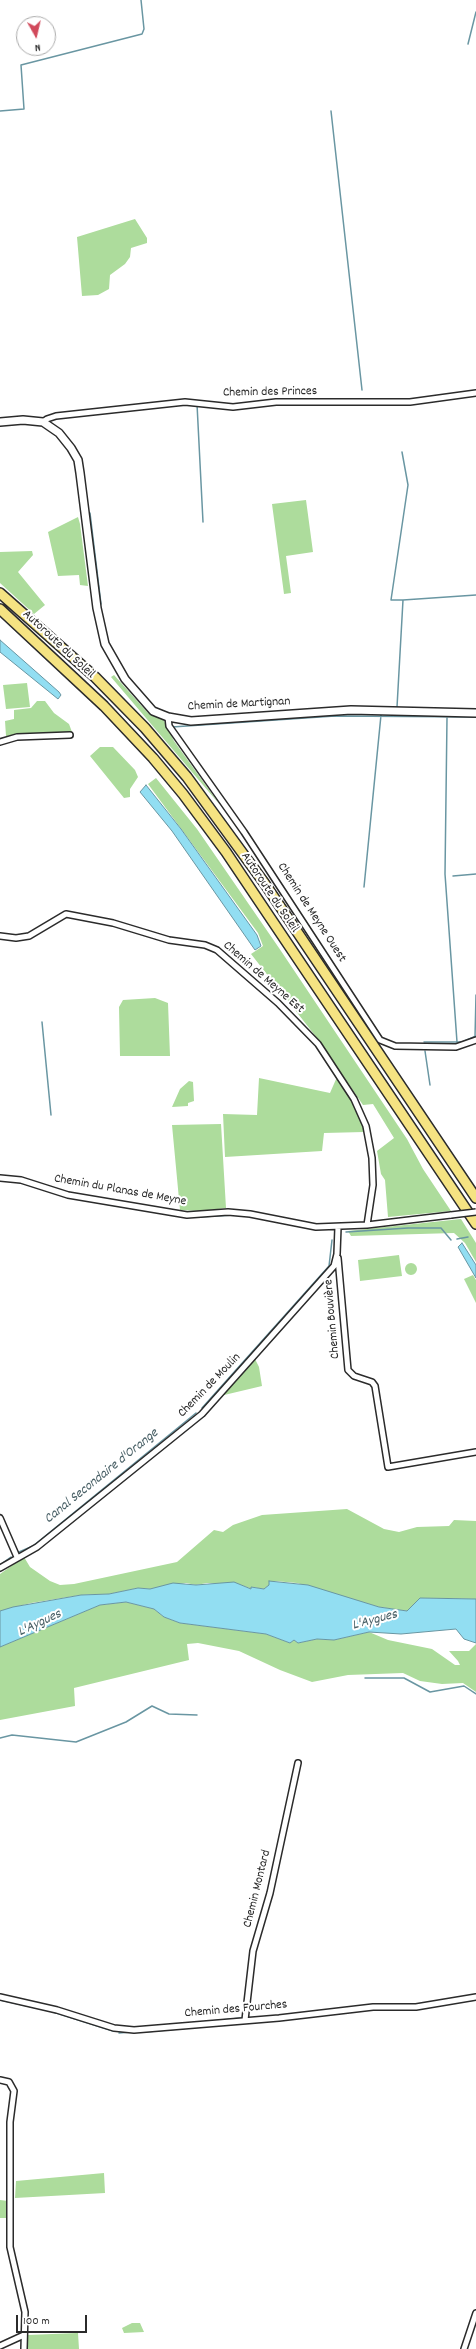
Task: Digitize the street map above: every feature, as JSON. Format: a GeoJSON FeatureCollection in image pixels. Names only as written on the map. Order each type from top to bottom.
{"type":"FeatureCollection","features":[{"type":"Feature","properties":{"kind":"highway","name":"Autoroute du Soleil"},"geometry":{"type":"LineString","coordinates":[[0,593],[111,693],[187,777],[252,865],[476,1198]]}},
{"type":"Feature","properties":{"kind":"highway","name":"Autoroute du Soleil"},"geometry":{"type":"LineString","coordinates":[[0,609],[120,722],[153,758],[200,817],[476,1224]]}},
{"type":"Feature","properties":{"kind":"highway"},"geometry":{"type":"LineString","coordinates":[[0,614],[25,631]]}},
{"type":"Feature","properties":{"kind":"main road"},"geometry":{"type":"LineString","coordinates":[[0,422],[23,420],[43,422]]}},
{"type":"Feature","properties":{"kind":"main road","name":"Chemin de Martignan"},"geometry":{"type":"LineString","coordinates":[[43,422],[52,427],[66,440],[78,460],[97,608],[105,644],[115,664],[143,702],[153,711],[168,717],[202,720],[351,710],[476,713]]}},
{"type":"Feature","properties":{"kind":"street","name":"Chemin des Princes"},"geometry":{"type":"LineString","coordinates":[[43,422],[56,416],[185,402],[233,407],[276,402],[410,402],[476,392]]}},
{"type":"Feature","properties":{"kind":"street","name":"Chemin de Meyne Ouest"},"geometry":{"type":"LineString","coordinates":[[168,717],[169,726],[244,832],[380,1040],[395,1046],[443,1047],[468,1045],[476,1040]]}},
{"type":"Feature","properties":{"kind":"street"},"geometry":{"type":"LineString","coordinates":[[0,742],[17,737],[70,735]]}},
{"type":"Feature","properties":{"kind":"street","name":"Chemin de Meyne Est"},"geometry":{"type":"LineString","coordinates":[[0,936],[16,938],[29,936],[66,914],[113,922],[169,940],[205,945],[217,950],[278,1003],[318,1044],[354,1099],[366,1126],[372,1158],[373,1185],[367,1225]]}},
{"type":"Feature","properties":{"kind":"street","name":"Chemin du Planas de Meyne"},"geometry":{"type":"LineString","coordinates":[[0,1178],[21,1180],[68,1195],[188,1215],[242,1213],[316,1227],[367,1225],[476,1212]]}},
{"type":"Feature","properties":{"kind":"street","name":"Chemin de Moulin"},"geometry":{"type":"LineString","coordinates":[[0,1568],[16,1554],[37,1547],[202,1414],[334,1266],[337,1254],[338,1226]]}},
{"type":"Feature","properties":{"kind":"street","name":"Chemin Bouvière"},"geometry":{"type":"LineString","coordinates":[[337,1254],[348,1370],[354,1376],[372,1382],[377,1390],[388,1467],[476,1452]]}},
{"type":"Feature","properties":{"kind":"street"},"geometry":{"type":"LineString","coordinates":[[0,1518],[16,1554]]}},
{"type":"Feature","properties":{"kind":"street","name":"Chemin Montard"},"geometry":{"type":"LineString","coordinates":[[245,2020],[253,1951],[270,1893],[298,1763]]}},
{"type":"Feature","properties":{"kind":"street","name":"Chemin des Fourches"},"geometry":{"type":"LineString","coordinates":[[0,1997],[57,2010],[118,2029],[148,2029],[373,2007],[416,2007],[476,1997]]}},
{"type":"Feature","properties":{"kind":"street"},"geometry":{"type":"LineString","coordinates":[[0,2080],[9,2082],[14,2091],[10,2122],[10,2247],[25,2312],[24,2349]]}},
{"type":"Feature","properties":{"kind":"street"},"geometry":{"type":"LineString","coordinates":[[464,2349],[476,2314]]}},
{"type":"Feature","properties":{"kind":"street"},"geometry":{"type":"LineString","coordinates":[[0,2346],[24,2335]]}},
{"type":"Feature","properties":{"kind":"green space"},"geometry":{"type":"Polygon","coordinates":[[[135,219],[147,238],[147,243],[131,248],[130,257],[125,264],[110,275],[109,289],[98,295],[82,296],[77,237],[135,219]]]}},
{"type":"Feature","properties":{"kind":"green space"},"geometry":{"type":"Polygon","coordinates":[[[306,500],[313,552],[286,556],[291,593],[284,594],[272,504],[306,500]]]}},
{"type":"Feature","properties":{"kind":"green space"},"geometry":{"type":"Polygon","coordinates":[[[78,517],[88,586],[80,585],[79,575],[58,576],[48,532],[78,517]]]}},
{"type":"Feature","properties":{"kind":"green space"},"geometry":{"type":"Polygon","coordinates":[[[32,551],[33,555],[18,572],[45,605],[34,614],[0,583],[0,552],[32,551]]]}},
{"type":"Feature","properties":{"kind":"green space"},"geometry":{"type":"Polygon","coordinates":[[[114,675],[148,713],[163,719],[174,741],[220,805],[111,677],[114,675]]]}},
{"type":"Feature","properties":{"kind":"green space"},"geometry":{"type":"Polygon","coordinates":[[[27,683],[30,707],[6,709],[3,685],[27,683]]]}},
{"type":"Feature","properties":{"kind":"green space"},"geometry":{"type":"Polygon","coordinates":[[[37,701],[45,701],[54,713],[69,724],[72,732],[6,736],[5,721],[14,719],[14,710],[31,708],[37,701]]]}},
{"type":"Feature","properties":{"kind":"green space"},"geometry":{"type":"Polygon","coordinates":[[[100,747],[113,747],[135,770],[138,777],[130,789],[130,797],[124,798],[90,756],[100,747]]]}},
{"type":"Feature","properties":{"kind":"green space"},"geometry":{"type":"Polygon","coordinates":[[[156,778],[197,829],[279,948],[407,1139],[423,1169],[451,1211],[388,1217],[385,1180],[381,1174],[377,1151],[394,1138],[373,1104],[363,1105],[317,1038],[251,954],[263,946],[258,933],[148,784],[156,778]]]}},
{"type":"Feature","properties":{"kind":"green space"},"geometry":{"type":"Polygon","coordinates":[[[155,998],[168,1003],[170,1056],[120,1056],[119,1007],[123,1000],[155,998]]]}},
{"type":"Feature","properties":{"kind":"green space"},"geometry":{"type":"Polygon","coordinates":[[[337,1077],[353,1102],[361,1119],[364,1132],[324,1133],[322,1151],[225,1157],[223,1114],[257,1115],[259,1078],[330,1093],[337,1077]]]}},
{"type":"Feature","properties":{"kind":"green space"},"geometry":{"type":"Polygon","coordinates":[[[189,1081],[193,1082],[194,1101],[188,1103],[188,1106],[172,1107],[180,1089],[189,1081]]]}},
{"type":"Feature","properties":{"kind":"green space"},"geometry":{"type":"Polygon","coordinates":[[[221,1124],[226,1208],[201,1211],[180,1210],[172,1125],[221,1124]]]}},
{"type":"Feature","properties":{"kind":"green space"},"geometry":{"type":"Polygon","coordinates":[[[461,1219],[476,1243],[476,1262],[465,1243],[454,1233],[351,1236],[348,1231],[461,1219]]]}},
{"type":"Feature","properties":{"kind":"green space"},"geometry":{"type":"Polygon","coordinates":[[[399,1255],[402,1276],[360,1281],[358,1260],[399,1255]]]}},
{"type":"Feature","properties":{"kind":"green space"},"geometry":{"type":"Polygon","coordinates":[[[413,1263],[416,1264],[416,1274],[409,1275],[406,1274],[405,1267],[406,1264],[413,1263]]]}},
{"type":"Feature","properties":{"kind":"green space"},"geometry":{"type":"Polygon","coordinates":[[[473,1275],[476,1280],[476,1303],[464,1279],[473,1275]]]}},
{"type":"Feature","properties":{"kind":"green space"},"geometry":{"type":"Polygon","coordinates":[[[255,1359],[259,1367],[262,1386],[220,1396],[255,1359]]]}},
{"type":"Feature","properties":{"kind":"green space"},"geometry":{"type":"Polygon","coordinates":[[[347,1509],[384,1529],[399,1532],[417,1527],[449,1526],[454,1520],[476,1521],[476,1599],[420,1598],[407,1611],[379,1607],[297,1583],[275,1581],[264,1589],[252,1587],[252,1589],[241,1585],[207,1583],[196,1585],[186,1583],[150,1589],[138,1588],[109,1594],[81,1595],[31,1603],[0,1611],[0,1574],[24,1557],[30,1567],[50,1581],[60,1585],[74,1584],[177,1562],[214,1530],[223,1532],[233,1525],[262,1515],[347,1509]]]}},
{"type":"Feature","properties":{"kind":"green space"},"geometry":{"type":"Polygon","coordinates":[[[126,1602],[154,1609],[164,1617],[180,1623],[266,1634],[290,1643],[294,1640],[298,1643],[317,1639],[334,1640],[369,1632],[388,1640],[432,1649],[455,1665],[460,1665],[449,1651],[469,1651],[476,1644],[476,1692],[463,1683],[442,1684],[420,1681],[403,1673],[348,1675],[312,1682],[280,1670],[239,1651],[198,1643],[187,1644],[189,1660],[74,1688],[75,1706],[0,1720],[0,1647],[100,1605],[126,1602]]]}},
{"type":"Feature","properties":{"kind":"green space"},"geometry":{"type":"Polygon","coordinates":[[[104,2173],[105,2193],[15,2198],[16,2181],[104,2173]]]}},
{"type":"Feature","properties":{"kind":"green space"},"geometry":{"type":"Polygon","coordinates":[[[0,2200],[8,2201],[8,2218],[0,2218],[0,2200]]]}},
{"type":"Feature","properties":{"kind":"green space"},"geometry":{"type":"Polygon","coordinates":[[[132,2323],[140,2323],[144,2332],[124,2333],[122,2328],[132,2323]]]}},
{"type":"Feature","properties":{"kind":"green space"},"geometry":{"type":"Polygon","coordinates":[[[78,2333],[79,2349],[28,2349],[27,2335],[78,2333]]]}},
{"type":"Feature","properties":{"kind":"water"},"geometry":{"type":"Polygon","coordinates":[[[0,640],[59,692],[61,695],[58,699],[0,652],[0,640]]]}},
{"type":"Feature","properties":{"kind":"water"},"geometry":{"type":"Polygon","coordinates":[[[146,785],[181,829],[257,935],[261,946],[255,950],[172,831],[140,792],[146,785]]]}},
{"type":"Feature","properties":{"kind":"water"},"geometry":{"type":"Polygon","coordinates":[[[462,1243],[476,1265],[476,1278],[458,1247],[462,1243]]]}},
{"type":"Feature","properties":{"kind":"water","name":"L'Aygues"},"geometry":{"type":"Polygon","coordinates":[[[269,1581],[308,1585],[379,1607],[407,1611],[420,1598],[476,1599],[476,1643],[464,1639],[456,1629],[401,1634],[369,1632],[334,1640],[317,1639],[298,1643],[294,1640],[290,1643],[266,1634],[180,1623],[164,1617],[154,1609],[126,1602],[100,1605],[0,1647],[0,1611],[13,1607],[81,1595],[109,1594],[138,1588],[150,1589],[173,1583],[196,1585],[234,1582],[251,1589],[251,1587],[264,1589],[269,1585],[269,1581]]]}},
{"type":"Feature","properties":{"kind":"waterway"},"geometry":{"type":"LineString","coordinates":[[0,111],[24,109],[21,65],[142,34],[144,29],[141,0]]}},
{"type":"Feature","properties":{"kind":"waterway"},"geometry":{"type":"LineString","coordinates":[[468,44],[476,12]]}},
{"type":"Feature","properties":{"kind":"waterway"},"geometry":{"type":"LineString","coordinates":[[331,111],[362,390]]}},
{"type":"Feature","properties":{"kind":"waterway"},"geometry":{"type":"LineString","coordinates":[[197,404],[203,522]]}},
{"type":"Feature","properties":{"kind":"waterway"},"geometry":{"type":"LineString","coordinates":[[397,707],[403,600],[391,600],[408,485],[402,452]]}},
{"type":"Feature","properties":{"kind":"waterway"},"geometry":{"type":"LineString","coordinates":[[90,513],[101,604]]}},
{"type":"Feature","properties":{"kind":"waterway"},"geometry":{"type":"LineString","coordinates":[[403,600],[476,595]]}},
{"type":"Feature","properties":{"kind":"waterway"},"geometry":{"type":"LineString","coordinates":[[364,887],[381,715]]}},
{"type":"Feature","properties":{"kind":"waterway"},"geometry":{"type":"LineString","coordinates":[[172,727],[335,716],[476,717]]}},
{"type":"Feature","properties":{"kind":"waterway"},"geometry":{"type":"LineString","coordinates":[[447,718],[445,874],[457,1042]]}},
{"type":"Feature","properties":{"kind":"waterway"},"geometry":{"type":"LineString","coordinates":[[453,876],[476,874]]}},
{"type":"Feature","properties":{"kind":"waterway"},"geometry":{"type":"LineString","coordinates":[[475,1037],[476,995]]}},
{"type":"Feature","properties":{"kind":"waterway"},"geometry":{"type":"LineString","coordinates":[[42,1022],[51,1115]]}},
{"type":"Feature","properties":{"kind":"waterway"},"geometry":{"type":"LineString","coordinates":[[424,1042],[462,1042],[476,1036]]}},
{"type":"Feature","properties":{"kind":"waterway"},"geometry":{"type":"LineString","coordinates":[[425,1051],[430,1085]]}},
{"type":"Feature","properties":{"kind":"waterway"},"geometry":{"type":"LineString","coordinates":[[8,1181],[22,1183],[64,1196]]}},
{"type":"Feature","properties":{"kind":"waterway"},"geometry":{"type":"LineString","coordinates":[[105,1204],[174,1215]]}},
{"type":"Feature","properties":{"kind":"waterway"},"geometry":{"type":"LineString","coordinates":[[198,1217],[234,1215]]}},
{"type":"Feature","properties":{"kind":"waterway","name":"Canal Secondaire d'Orange"},"geometry":{"type":"LineString","coordinates":[[346,1232],[408,1228],[441,1228],[451,1240]]}},
{"type":"Feature","properties":{"kind":"waterway","name":"Canal Secondaire d'Orange"},"geometry":{"type":"LineString","coordinates":[[457,1239],[468,1237]]}},
{"type":"Feature","properties":{"kind":"waterway","name":"Canal Secondaire d'Orange"},"geometry":{"type":"LineString","coordinates":[[202,1408],[329,1266],[332,1240]]}},
{"type":"Feature","properties":{"kind":"waterway","name":"Canal Secondaire d'Orange"},"geometry":{"type":"LineString","coordinates":[[19,1552],[33,1546],[196,1413]]}},
{"type":"Feature","properties":{"kind":"waterway","name":"Canal Secondaire d'Orange"},"geometry":{"type":"LineString","coordinates":[[0,1565],[11,1557]]}},
{"type":"Feature","properties":{"kind":"waterway"},"geometry":{"type":"LineString","coordinates":[[365,1678],[404,1678],[430,1692],[464,1686],[476,1694]]}},
{"type":"Feature","properties":{"kind":"waterway"},"geometry":{"type":"LineString","coordinates":[[0,1738],[12,1735],[76,1742],[126,1722],[152,1706],[169,1714],[197,1715]]}},
{"type":"Feature","properties":{"kind":"waterway"},"geometry":{"type":"LineString","coordinates":[[0,2000],[50,2011],[113,2031]]}},
{"type":"Feature","properties":{"kind":"waterway"},"geometry":{"type":"LineString","coordinates":[[466,2001],[476,2000]]}},
{"type":"Feature","properties":{"kind":"waterway"},"geometry":{"type":"LineString","coordinates":[[434,2006],[454,2003]]}},
{"type":"Feature","properties":{"kind":"waterway"},"geometry":{"type":"LineString","coordinates":[[365,2010],[383,2009]]}},
{"type":"Feature","properties":{"kind":"waterway"},"geometry":{"type":"LineString","coordinates":[[255,2022],[349,2012]]}},
{"type":"Feature","properties":{"kind":"waterway"},"geometry":{"type":"LineString","coordinates":[[182,2024],[241,2018]]}},
{"type":"Feature","properties":{"kind":"waterway"},"geometry":{"type":"LineString","coordinates":[[145,2032],[189,2028]]}},
{"type":"Feature","properties":{"kind":"waterway"},"geometry":{"type":"LineString","coordinates":[[119,2033],[131,2032]]}}]}
